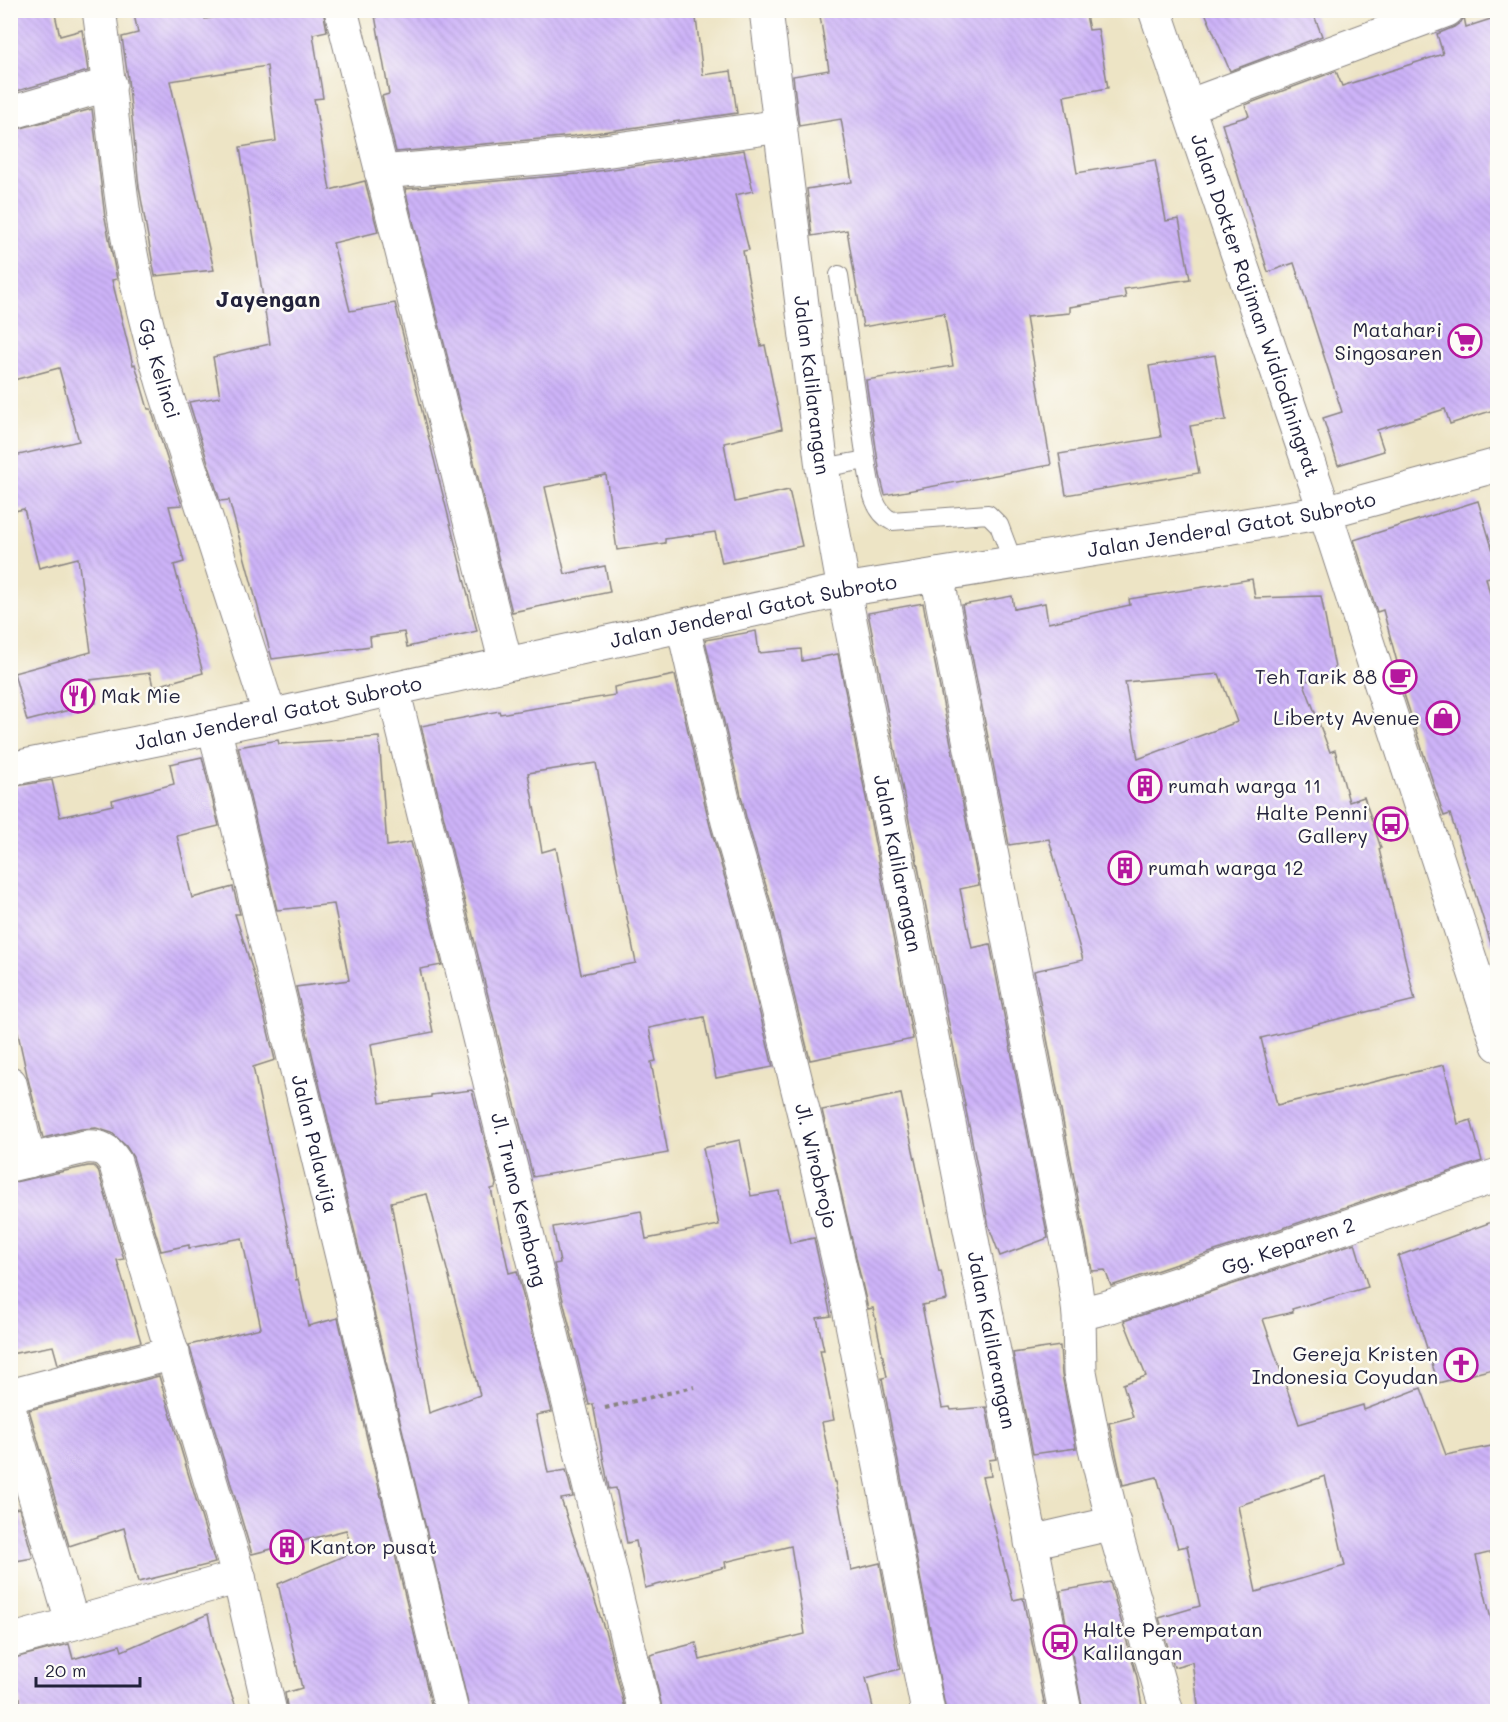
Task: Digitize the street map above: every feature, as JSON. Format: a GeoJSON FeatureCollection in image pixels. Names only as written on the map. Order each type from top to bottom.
{"type":"FeatureCollection","features":[{"type":"Feature","properties":{"kind":"street","name":"Gg. Kelinci"},"geometry":{"type":"LineString","coordinates":[[99,10],[110,84],[124,215],[150,338],[270,716]]}},
{"type":"Feature","properties":{"kind":"street"},"geometry":{"type":"LineString","coordinates":[[340,10],[506,664]]}},
{"type":"Feature","properties":{"kind":"street","name":"Jalan Kalilarangan"},"geometry":{"type":"LineString","coordinates":[[766,10],[822,468],[1065,1712]]}},
{"type":"Feature","properties":{"kind":"street","name":"Jalan Dokter Rajiman Widiodiningrat"},"geometry":{"type":"LineString","coordinates":[[1155,10],[1325,512],[1497,1045]]}},
{"type":"Feature","properties":{"kind":"street"},"geometry":{"type":"LineString","coordinates":[[1188,106],[1447,10]]}},
{"type":"Feature","properties":{"kind":"street"},"geometry":{"type":"LineString","coordinates":[[10,113],[110,84]]}},
{"type":"Feature","properties":{"kind":"street"},"geometry":{"type":"LineString","coordinates":[[381,172],[575,155],[781,126]]}},
{"type":"Feature","properties":{"kind":"street","name":"Jalan Jenderal Gatot Subroto"},"geometry":{"type":"LineString","coordinates":[[10,769],[270,716],[844,590],[1325,512],[1497,465]]}},
{"type":"Feature","properties":{"kind":"street"},"geometry":{"type":"LineString","coordinates":[[937,575],[1072,1270],[1078,1314],[1080,1372],[1114,1522],[1167,1712]]}},
{"type":"Feature","properties":{"kind":"street","name":"Jl. Wirobrojo"},"geometry":{"type":"LineString","coordinates":[[683,626],[728,822],[755,915],[844,1286],[928,1712]]}},
{"type":"Feature","properties":{"kind":"street","name":"Jl. Truno Kembang"},"geometry":{"type":"LineString","coordinates":[[393,689],[645,1712]]}},
{"type":"Feature","properties":{"kind":"street","name":"Jalan Palawija"},"geometry":{"type":"LineString","coordinates":[[214,727],[452,1712]]}},
{"type":"Feature","properties":{"kind":"street"},"geometry":{"type":"LineString","coordinates":[[10,1083],[20,1163],[85,1147],[102,1148],[115,1162],[239,1577],[270,1712]]}},
{"type":"Feature","properties":{"kind":"street","name":"Gg. Keparen 2"},"geometry":{"type":"LineString","coordinates":[[1078,1314],[1121,1303],[1497,1175]]}},
{"type":"Feature","properties":{"kind":"street"},"geometry":{"type":"LineString","coordinates":[[10,1396],[173,1353]]}},
{"type":"Feature","properties":{"kind":"street"},"geometry":{"type":"LineString","coordinates":[[10,1412],[72,1622]]}},
{"type":"Feature","properties":{"kind":"street"},"geometry":{"type":"LineString","coordinates":[[1031,1542],[1114,1522]]}},
{"type":"Feature","properties":{"kind":"street"},"geometry":{"type":"LineString","coordinates":[[10,1641],[239,1577]]}},
{"type":"Feature","properties":{"kind":"lane"},"geometry":{"type":"LineString","coordinates":[[839,275],[866,460],[877,508],[892,521],[988,514],[999,525],[1013,562]]}},
{"type":"Feature","properties":{"kind":"lane"},"geometry":{"type":"LineString","coordinates":[[822,468],[866,460]]}},
{"type":"Feature","properties":{"kind":"path"},"geometry":{"type":"LineString","coordinates":[[572,1415],[694,1387]]}},
{"type":"Feature","properties":{"kind":"building"},"geometry":{"type":"Polygon","coordinates":[[[10,10],[54,10],[60,36],[82,30],[88,71],[10,93],[10,10]]]}},
{"type":"Feature","properties":{"kind":"building"},"geometry":{"type":"Polygon","coordinates":[[[133,10],[204,10],[205,19],[259,10],[323,10],[327,31],[313,34],[323,98],[314,99],[330,190],[365,181],[378,232],[333,243],[350,311],[395,303],[477,631],[407,647],[404,632],[370,637],[371,646],[272,659],[229,500],[220,501],[189,402],[220,397],[213,357],[270,344],[240,147],[276,141],[267,66],[170,81],[214,270],[155,276],[139,187],[122,37],[138,33],[133,10]]]}},
{"type":"Feature","properties":{"kind":"building"},"geometry":{"type":"Polygon","coordinates":[[[374,10],[695,10],[703,75],[731,71],[737,113],[573,136],[396,152],[382,96],[389,94],[374,10]]]}},
{"type":"Feature","properties":{"kind":"building"},"geometry":{"type":"Polygon","coordinates":[[[819,10],[1085,10],[1089,30],[1098,29],[1108,88],[1064,96],[1077,173],[1155,160],[1166,221],[1179,219],[1190,279],[1124,289],[1126,298],[1070,307],[1070,313],[1026,317],[1051,465],[885,495],[866,380],[953,366],[944,313],[863,327],[847,230],[812,236],[807,189],[852,182],[841,119],[799,126],[793,76],[829,70],[819,10]]]}},
{"type":"Feature","properties":{"kind":"building"},"geometry":{"type":"Polygon","coordinates":[[[1204,10],[1312,10],[1322,36],[1230,71],[1204,10]]]}},
{"type":"Feature","properties":{"kind":"building"},"geometry":{"type":"Polygon","coordinates":[[[1464,17],[1466,27],[1497,17],[1497,409],[1450,424],[1445,409],[1377,430],[1384,451],[1338,465],[1323,418],[1342,412],[1294,263],[1268,272],[1222,124],[1249,116],[1245,105],[1336,71],[1342,86],[1443,54],[1437,34],[1454,27],[1464,17]]]}},
{"type":"Feature","properties":{"kind":"building"},"geometry":{"type":"Polygon","coordinates":[[[92,109],[105,218],[117,279],[112,280],[133,365],[135,364],[148,409],[151,409],[182,505],[169,506],[184,562],[174,565],[203,673],[153,687],[150,673],[90,680],[96,703],[27,721],[14,673],[91,652],[78,558],[39,568],[24,509],[10,512],[10,457],[79,441],[59,368],[10,381],[10,131],[92,109]]]}},
{"type":"Feature","properties":{"kind":"building"},"geometry":{"type":"Polygon","coordinates":[[[744,150],[753,191],[735,195],[749,250],[743,251],[761,346],[765,345],[782,429],[724,443],[735,502],[789,490],[802,546],[722,563],[715,532],[665,539],[665,543],[617,550],[606,475],[545,487],[565,574],[605,566],[610,592],[512,612],[405,189],[578,174],[744,150]]]}},
{"type":"Feature","properties":{"kind":"building"},"geometry":{"type":"Polygon","coordinates":[[[1215,355],[1226,420],[1190,426],[1199,473],[1066,495],[1059,454],[1161,437],[1149,366],[1215,355]]]}},
{"type":"Feature","properties":{"kind":"building"},"geometry":{"type":"Polygon","coordinates":[[[1478,501],[1497,564],[1497,575],[1486,578],[1497,622],[1497,943],[1491,944],[1450,814],[1444,816],[1402,688],[1404,688],[1383,610],[1377,612],[1354,540],[1478,501]]]}},
{"type":"Feature","properties":{"kind":"building"},"geometry":{"type":"Polygon","coordinates":[[[1252,579],[1255,598],[1321,596],[1337,678],[1303,681],[1330,752],[1335,750],[1349,802],[1364,797],[1381,848],[1379,849],[1415,1000],[1261,1038],[1277,1105],[1444,1065],[1458,1124],[1471,1120],[1482,1161],[1111,1286],[1105,1270],[1092,1271],[1034,971],[1083,960],[1049,839],[1009,845],[962,605],[1012,596],[1014,609],[1045,603],[1048,623],[1130,605],[1129,599],[1252,579]],[[1219,674],[1125,682],[1138,759],[1237,722],[1219,674]]]}},
{"type":"Feature","properties":{"kind":"building"},"geometry":{"type":"Polygon","coordinates":[[[923,603],[979,885],[960,889],[972,948],[990,944],[1048,1238],[1000,1256],[989,1227],[868,613],[923,603]]]}},
{"type":"Feature","properties":{"kind":"building"},"geometry":{"type":"Polygon","coordinates":[[[756,631],[759,653],[801,649],[802,661],[838,654],[913,1039],[810,1060],[773,910],[746,817],[705,640],[756,631]]]}},
{"type":"Feature","properties":{"kind":"building"},"geometry":{"type":"Polygon","coordinates":[[[675,675],[710,826],[737,920],[773,1067],[716,1078],[704,1017],[649,1028],[656,1061],[651,1062],[668,1153],[533,1177],[421,726],[499,711],[500,714],[615,695],[614,687],[675,675]],[[596,763],[528,773],[542,852],[556,848],[581,974],[636,963],[596,763]]]}},
{"type":"Feature","properties":{"kind":"building"},"geometry":{"type":"Polygon","coordinates":[[[379,737],[387,846],[411,842],[442,965],[420,969],[433,1032],[371,1044],[380,1103],[472,1090],[496,1184],[495,1188],[491,1189],[509,1273],[517,1271],[552,1412],[536,1415],[548,1473],[566,1470],[573,1497],[561,1499],[606,1634],[626,1712],[470,1712],[296,987],[349,980],[334,904],[277,910],[238,747],[278,740],[279,744],[379,737]],[[427,1194],[391,1202],[429,1413],[480,1395],[427,1194]]]}},
{"type":"Feature","properties":{"kind":"building"},"geometry":{"type":"Polygon","coordinates":[[[202,757],[219,826],[177,836],[192,898],[233,887],[240,914],[235,914],[255,978],[275,1060],[253,1067],[293,1255],[296,1280],[298,1279],[308,1326],[338,1318],[433,1712],[288,1712],[285,1693],[302,1688],[278,1584],[353,1552],[346,1530],[252,1554],[189,1345],[261,1328],[242,1238],[161,1251],[133,1157],[126,1146],[112,1133],[96,1128],[43,1138],[27,1075],[10,997],[10,835],[16,833],[10,808],[10,787],[52,780],[60,817],[113,805],[112,800],[174,784],[170,764],[202,757]]]}},
{"type":"Feature","properties":{"kind":"building"},"geometry":{"type":"Polygon","coordinates":[[[901,1094],[947,1300],[922,1305],[942,1408],[950,1407],[951,1410],[986,1407],[996,1459],[989,1460],[991,1476],[982,1477],[1013,1600],[1023,1598],[1046,1712],[946,1712],[882,1378],[887,1377],[873,1308],[868,1309],[822,1110],[901,1094]]]}},
{"type":"Feature","properties":{"kind":"building"},"geometry":{"type":"Polygon","coordinates":[[[740,1140],[751,1196],[779,1191],[790,1243],[814,1238],[831,1316],[817,1318],[824,1350],[820,1350],[834,1420],[822,1422],[851,1570],[880,1563],[900,1669],[866,1678],[874,1712],[663,1712],[650,1655],[696,1643],[700,1660],[805,1634],[791,1546],[725,1562],[726,1567],[645,1588],[636,1541],[627,1543],[616,1488],[609,1489],[593,1404],[589,1405],[554,1264],[560,1263],[553,1227],[641,1211],[646,1239],[719,1225],[703,1148],[740,1140]]]}},
{"type":"Feature","properties":{"kind":"building"},"geometry":{"type":"Polygon","coordinates":[[[94,1166],[98,1170],[124,1259],[117,1260],[141,1342],[58,1364],[53,1346],[10,1354],[10,1183],[94,1166]]]}},
{"type":"Feature","properties":{"kind":"building"},"geometry":{"type":"Polygon","coordinates":[[[1497,1220],[1497,1368],[1438,1383],[1398,1256],[1497,1220]]]}},
{"type":"Feature","properties":{"kind":"building"},"geometry":{"type":"Polygon","coordinates":[[[1355,1243],[1368,1287],[1292,1309],[1293,1312],[1263,1319],[1299,1424],[1363,1405],[1364,1410],[1421,1388],[1446,1455],[1497,1445],[1497,1551],[1476,1556],[1497,1644],[1497,1712],[1199,1712],[1192,1662],[1174,1667],[1159,1618],[1200,1606],[1187,1546],[1178,1548],[1157,1477],[1123,1485],[1109,1423],[1133,1417],[1123,1384],[1146,1376],[1124,1321],[1355,1243]],[[1325,1476],[1238,1506],[1256,1592],[1345,1566],[1325,1476]]]}},
{"type":"Feature","properties":{"kind":"building"},"geometry":{"type":"Polygon","coordinates":[[[1060,1346],[1062,1375],[1076,1448],[1033,1454],[1013,1353],[1060,1346]]]}},
{"type":"Feature","properties":{"kind":"building"},"geometry":{"type":"Polygon","coordinates":[[[159,1376],[215,1563],[138,1582],[124,1528],[69,1546],[29,1410],[159,1376]]]}},
{"type":"Feature","properties":{"kind":"building"},"geometry":{"type":"Polygon","coordinates":[[[19,1508],[33,1558],[10,1562],[10,1510],[19,1508]]]}},
{"type":"Feature","properties":{"kind":"building"},"geometry":{"type":"Polygon","coordinates":[[[1110,1582],[1137,1677],[1143,1712],[1083,1712],[1060,1591],[1110,1582]]]}},
{"type":"Feature","properties":{"kind":"building"},"geometry":{"type":"Polygon","coordinates":[[[208,1614],[216,1652],[238,1712],[21,1712],[20,1698],[10,1700],[10,1659],[69,1644],[73,1659],[120,1645],[122,1651],[208,1614]]]}},
{"type":"Feature","properties":{"kind":"place","name":"Matahari Singosaren"},"geometry":{"type":"Point","coordinates":[1465,341]}},
{"type":"Feature","properties":{"kind":"place","name":"Teh Tarik 88"},"geometry":{"type":"Point","coordinates":[1400,677]}},
{"type":"Feature","properties":{"kind":"place","name":"Mak Mie"},"geometry":{"type":"Point","coordinates":[78,696]}},
{"type":"Feature","properties":{"kind":"place","name":"Liberty Avenue"},"geometry":{"type":"Point","coordinates":[1443,718]}},
{"type":"Feature","properties":{"kind":"place","name":"rumah warga 11"},"geometry":{"type":"Point","coordinates":[1145,786]}},
{"type":"Feature","properties":{"kind":"place","name":"Halte Penni Gallery"},"geometry":{"type":"Point","coordinates":[1391,824]}},
{"type":"Feature","properties":{"kind":"place","name":"rumah warga 12"},"geometry":{"type":"Point","coordinates":[1125,868]}},
{"type":"Feature","properties":{"kind":"place","name":"Gereja Kristen Indonesia Coyudan"},"geometry":{"type":"Point","coordinates":[1461,1365]}},
{"type":"Feature","properties":{"kind":"place","name":"Kantor pusat"},"geometry":{"type":"Point","coordinates":[287,1547]}},
{"type":"Feature","properties":{"kind":"place","name":"Halte Perempatan Kalilangan"},"geometry":{"type":"Point","coordinates":[1060,1642]}},
{"type":"Feature","properties":{"kind":"district","name":"Jayengan"},"geometry":{"type":"Point","coordinates":[268,299]}}]}
